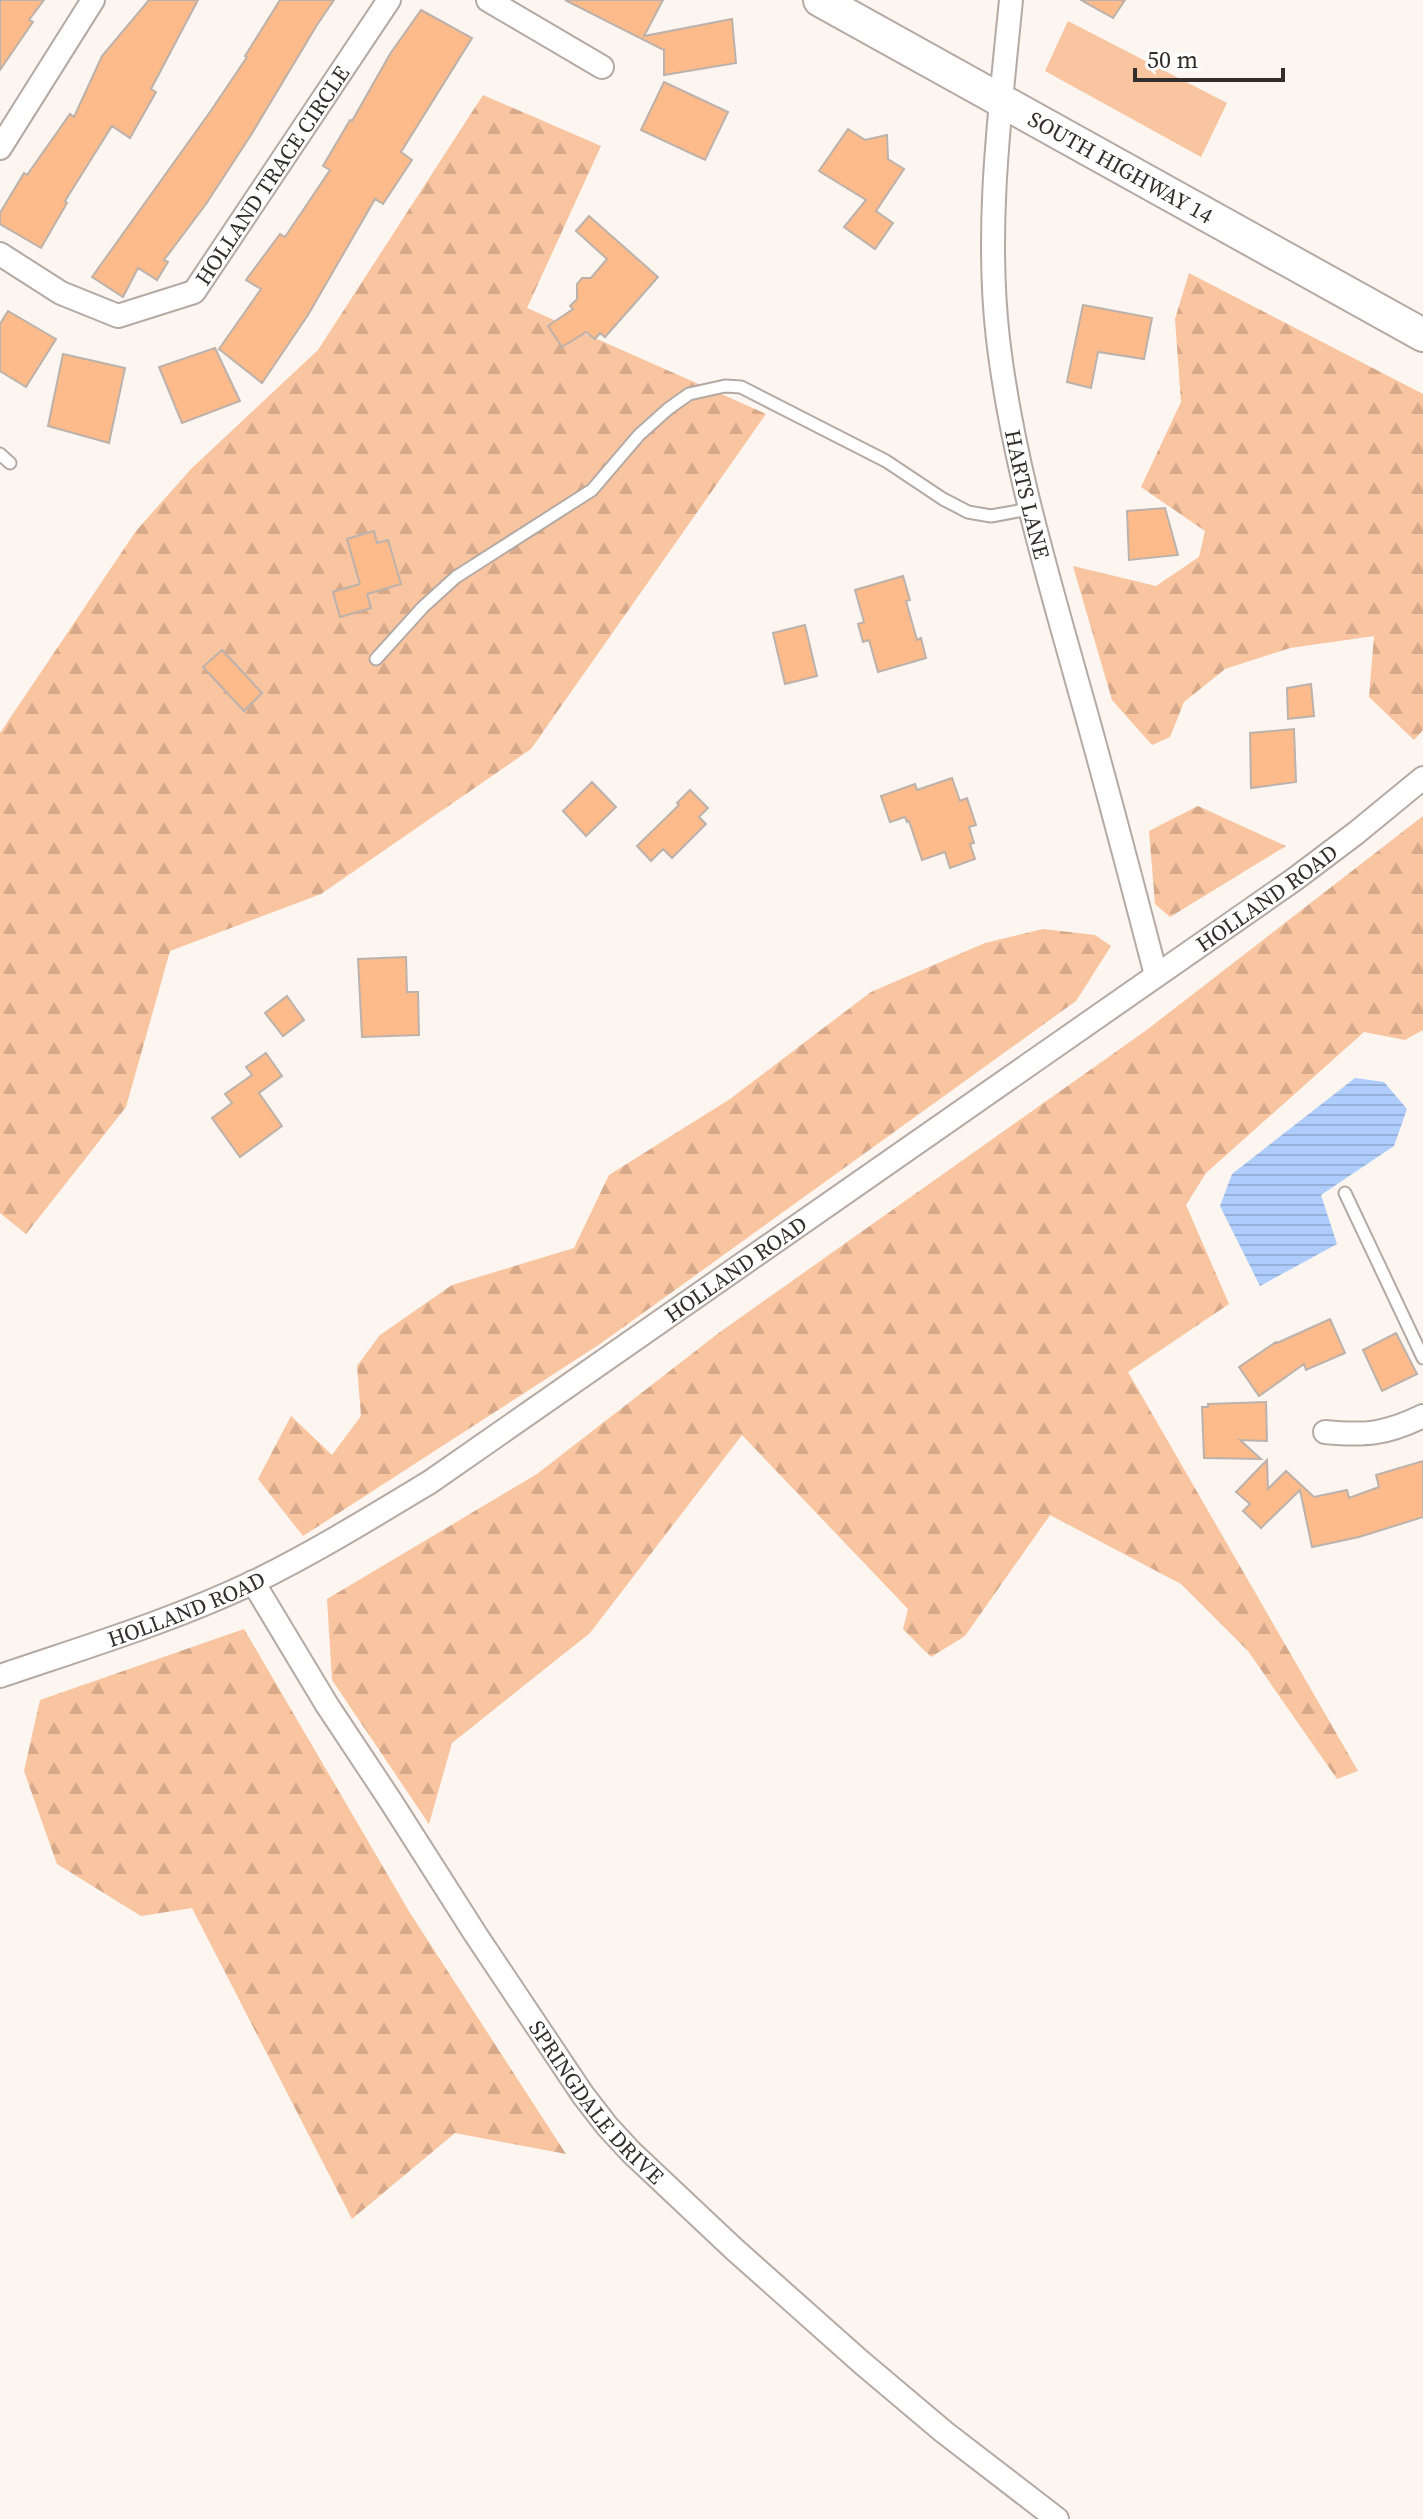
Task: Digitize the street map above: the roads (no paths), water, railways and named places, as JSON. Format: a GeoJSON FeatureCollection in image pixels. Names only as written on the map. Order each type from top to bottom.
{"type":"FeatureCollection","features":[{"type":"Feature","properties":{"kind":"main road","name":"SOUTH HIGHWAY 14"},"geometry":{"type":"LineString","coordinates":[[820,0],[1423,335]]}},
{"type":"Feature","properties":{"kind":"street"},"geometry":{"type":"LineString","coordinates":[[0,148],[93,0]]}},
{"type":"Feature","properties":{"kind":"street","name":"HOLLAND TRACE CIRCLE"},"geometry":{"type":"LineString","coordinates":[[0,254],[61,293],[118,316],[194,292],[389,0]]}},
{"type":"Feature","properties":{"kind":"street"},"geometry":{"type":"LineString","coordinates":[[488,0],[602,67]]}},
{"type":"Feature","properties":{"kind":"street","name":"HARTS LANE"},"geometry":{"type":"LineString","coordinates":[[1011,0],[994,192],[994,276],[1008,413],[1029,509],[1156,975]]}},
{"type":"Feature","properties":{"kind":"street","name":"HOLLAND ROAD"},"geometry":{"type":"LineString","coordinates":[[0,1676],[137,1630],[253,1582],[337,1539],[430,1482],[1295,879],[1423,778]]}},
{"type":"Feature","properties":{"kind":"street"},"geometry":{"type":"LineString","coordinates":[[1325,1432],[1360,1435],[1396,1429],[1423,1416]]}},
{"type":"Feature","properties":{"kind":"street","name":"SPRINGDALE DRIVE"},"geometry":{"type":"LineString","coordinates":[[253,1582],[327,1705],[476,1935],[607,2126],[734,2249],[861,2362],[944,2432],[1057,2519]]}},
{"type":"Feature","properties":{"kind":"lane"},"geometry":{"type":"LineString","coordinates":[[376,659],[423,607],[456,577],[592,490],[639,435],[689,394],[725,386],[741,387],[853,443],[968,512],[991,516],[1029,509]]}},
{"type":"Feature","properties":{"kind":"lane"},"geometry":{"type":"LineString","coordinates":[[0,454],[10,463]]}},
{"type":"Feature","properties":{"kind":"lane"},"geometry":{"type":"LineString","coordinates":[[1345,1193],[1423,1358]]}},
{"type":"Feature","properties":{"kind":"water"},"geometry":{"type":"Polygon","coordinates":[[[1355,1078],[1384,1082],[1407,1109],[1394,1146],[1321,1195],[1337,1244],[1260,1286],[1220,1206],[1232,1174],[1355,1078]]]}}]}
